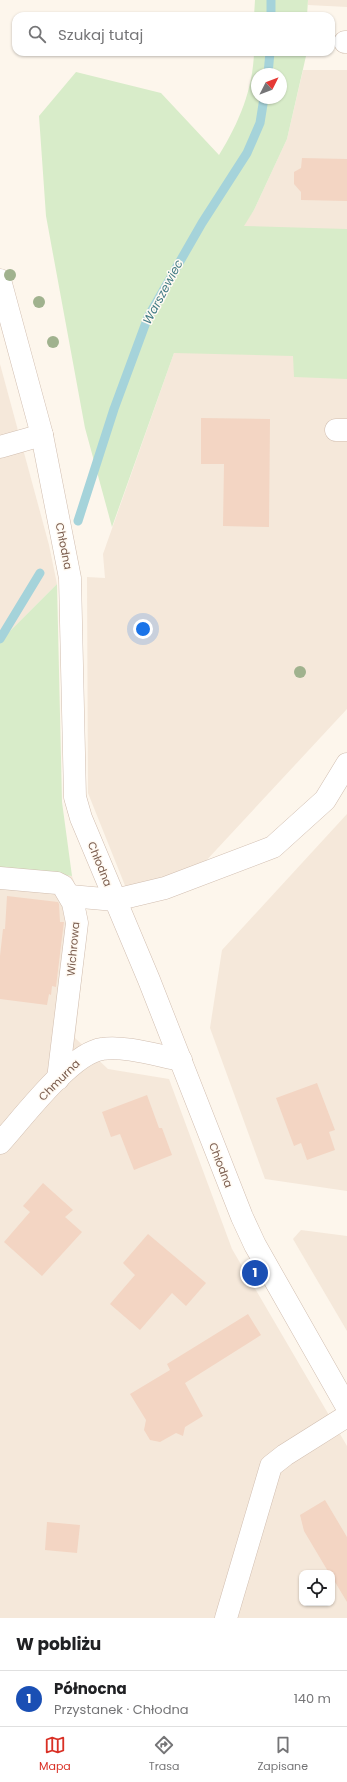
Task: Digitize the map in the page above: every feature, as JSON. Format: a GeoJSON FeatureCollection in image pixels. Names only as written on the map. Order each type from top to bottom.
{"type":"FeatureCollection","features":[{"type":"Feature","properties":{"kind":"street","name":"Chłodna"},"geometry":{"type":"LineString","coordinates":[[0,280],[42,435],[70,578],[75,797],[81,818],[181,1060],[225,1176],[255,1245],[347,1406]]}},
{"type":"Feature","properties":{"kind":"street"},"geometry":{"type":"LineString","coordinates":[[0,447],[42,435]]}},
{"type":"Feature","properties":{"kind":"street"},"geometry":{"type":"LineString","coordinates":[[0,878],[57,883],[63,886],[70,896],[115,900],[165,888],[273,847],[325,800],[347,764]]}},
{"type":"Feature","properties":{"kind":"street","name":"Wichrowa"},"geometry":{"type":"LineString","coordinates":[[58,1079],[77,923],[70,896]]}},
{"type":"Feature","properties":{"kind":"street","name":"Chmurna"},"geometry":{"type":"LineString","coordinates":[[0,1143],[58,1079],[86,1054],[104,1048],[121,1049],[181,1060]]}},
{"type":"Feature","properties":{"kind":"street"},"geometry":{"type":"LineString","coordinates":[[226,1618],[271,1466],[285,1455],[347,1416]]}},
{"type":"Feature","properties":{"kind":"shaded area"},"geometry":{"type":"Polygon","coordinates":[[[308,0],[347,0],[347,7],[308,5],[308,0]]]}},
{"type":"Feature","properties":{"kind":"shaded area"},"geometry":{"type":"Polygon","coordinates":[[[303,70],[347,70],[347,709],[177,892],[126,888],[88,793],[87,577],[105,578],[103,554],[174,353],[203,283],[254,210],[287,139],[303,70]]]}},
{"type":"Feature","properties":{"kind":"shaded area"},"geometry":{"type":"Polygon","coordinates":[[[0,364],[49,545],[57,584],[0,641],[0,364]]]}},
{"type":"Feature","properties":{"kind":"shaded area"},"geometry":{"type":"Polygon","coordinates":[[[347,814],[347,1191],[265,1179],[210,1028],[222,950],[347,814]]]}},
{"type":"Feature","properties":{"kind":"shaded area"},"geometry":{"type":"Polygon","coordinates":[[[0,868],[72,876],[88,922],[75,1038],[108,1069],[169,1079],[232,1249],[347,1446],[347,1618],[0,1618],[0,868]]]}},
{"type":"Feature","properties":{"kind":"shaded area"},"geometry":{"type":"Polygon","coordinates":[[[301,1230],[347,1236],[347,1331],[293,1239],[301,1230]]]}},
{"type":"Feature","properties":{"kind":"green space"},"geometry":{"type":"Polygon","coordinates":[[[255,0],[308,0],[307,12],[254,12],[255,0]]]}},
{"type":"Feature","properties":{"kind":"green space"},"geometry":{"type":"Polygon","coordinates":[[[254,56],[306,56],[287,139],[254,210],[244,226],[347,229],[347,379],[294,377],[293,356],[174,353],[112,527],[85,428],[46,216],[39,116],[76,72],[161,93],[219,155],[239,118],[251,79],[251,104],[287,104],[287,68],[253,68],[254,56]]]}},
{"type":"Feature","properties":{"kind":"green space"},"geometry":{"type":"Polygon","coordinates":[[[57,584],[62,802],[72,876],[0,868],[0,633],[4,637],[57,584]]]}},
{"type":"Feature","properties":{"kind":"building"},"geometry":{"type":"Polygon","coordinates":[[[302,158],[347,159],[347,201],[301,200],[301,192],[294,184],[294,172],[301,168],[302,158]]]}},
{"type":"Feature","properties":{"kind":"building"},"geometry":{"type":"Polygon","coordinates":[[[201,418],[270,419],[269,527],[223,526],[224,464],[201,464],[201,418]]]}},
{"type":"Feature","properties":{"kind":"building"},"geometry":{"type":"Polygon","coordinates":[[[7,896],[58,902],[59,904],[60,922],[64,922],[56,987],[52,986],[51,995],[49,994],[47,1005],[0,999],[0,956],[3,929],[5,929],[7,896]]]}},
{"type":"Feature","properties":{"kind":"building"},"geometry":{"type":"Polygon","coordinates":[[[317,1083],[335,1130],[329,1132],[335,1150],[307,1160],[301,1143],[294,1146],[276,1098],[317,1083]]]}},
{"type":"Feature","properties":{"kind":"building"},"geometry":{"type":"Polygon","coordinates":[[[147,1095],[159,1128],[162,1128],[172,1155],[134,1170],[120,1134],[111,1137],[102,1112],[147,1095]]]}},
{"type":"Feature","properties":{"kind":"building"},"geometry":{"type":"Polygon","coordinates":[[[43,1183],[73,1210],[65,1217],[82,1232],[42,1276],[4,1242],[30,1212],[23,1206],[43,1183]]]}},
{"type":"Feature","properties":{"kind":"building"},"geometry":{"type":"Polygon","coordinates":[[[148,1234],[206,1283],[186,1306],[172,1293],[140,1330],[110,1304],[135,1275],[123,1263],[148,1234]]]}},
{"type":"Feature","properties":{"kind":"building"},"geometry":{"type":"Polygon","coordinates":[[[248,1314],[261,1335],[185,1383],[203,1416],[185,1427],[183,1436],[176,1433],[160,1442],[150,1440],[144,1430],[146,1420],[130,1394],[170,1370],[167,1364],[248,1314]]]}},
{"type":"Feature","properties":{"kind":"building"},"geometry":{"type":"Polygon","coordinates":[[[325,1500],[347,1537],[347,1602],[335,1582],[335,1570],[327,1570],[304,1531],[300,1515],[325,1500]]]}},
{"type":"Feature","properties":{"kind":"building"},"geometry":{"type":"Polygon","coordinates":[[[47,1522],[80,1525],[77,1553],[45,1550],[47,1522]]]}},
{"type":"Feature","properties":{"kind":"waterway","name":"Warszewiec"},"geometry":{"type":"LineString","coordinates":[[271,0],[271,12]]}},
{"type":"Feature","properties":{"kind":"waterway","name":"Warszewiec"},"geometry":{"type":"LineString","coordinates":[[269,68],[270,56]]}},
{"type":"Feature","properties":{"kind":"waterway","name":"Warszewiec"},"geometry":{"type":"LineString","coordinates":[[78,521],[114,409],[148,317],[202,223],[247,153],[260,123],[263,104]]}},
{"type":"Feature","properties":{"kind":"waterway","name":"Warszewiec"},"geometry":{"type":"LineString","coordinates":[[0,639],[40,573]]}},
{"type":"Feature","properties":{"kind":"place","name":"Północna"},"geometry":{"type":"Point","coordinates":[255,1273]}}]}
